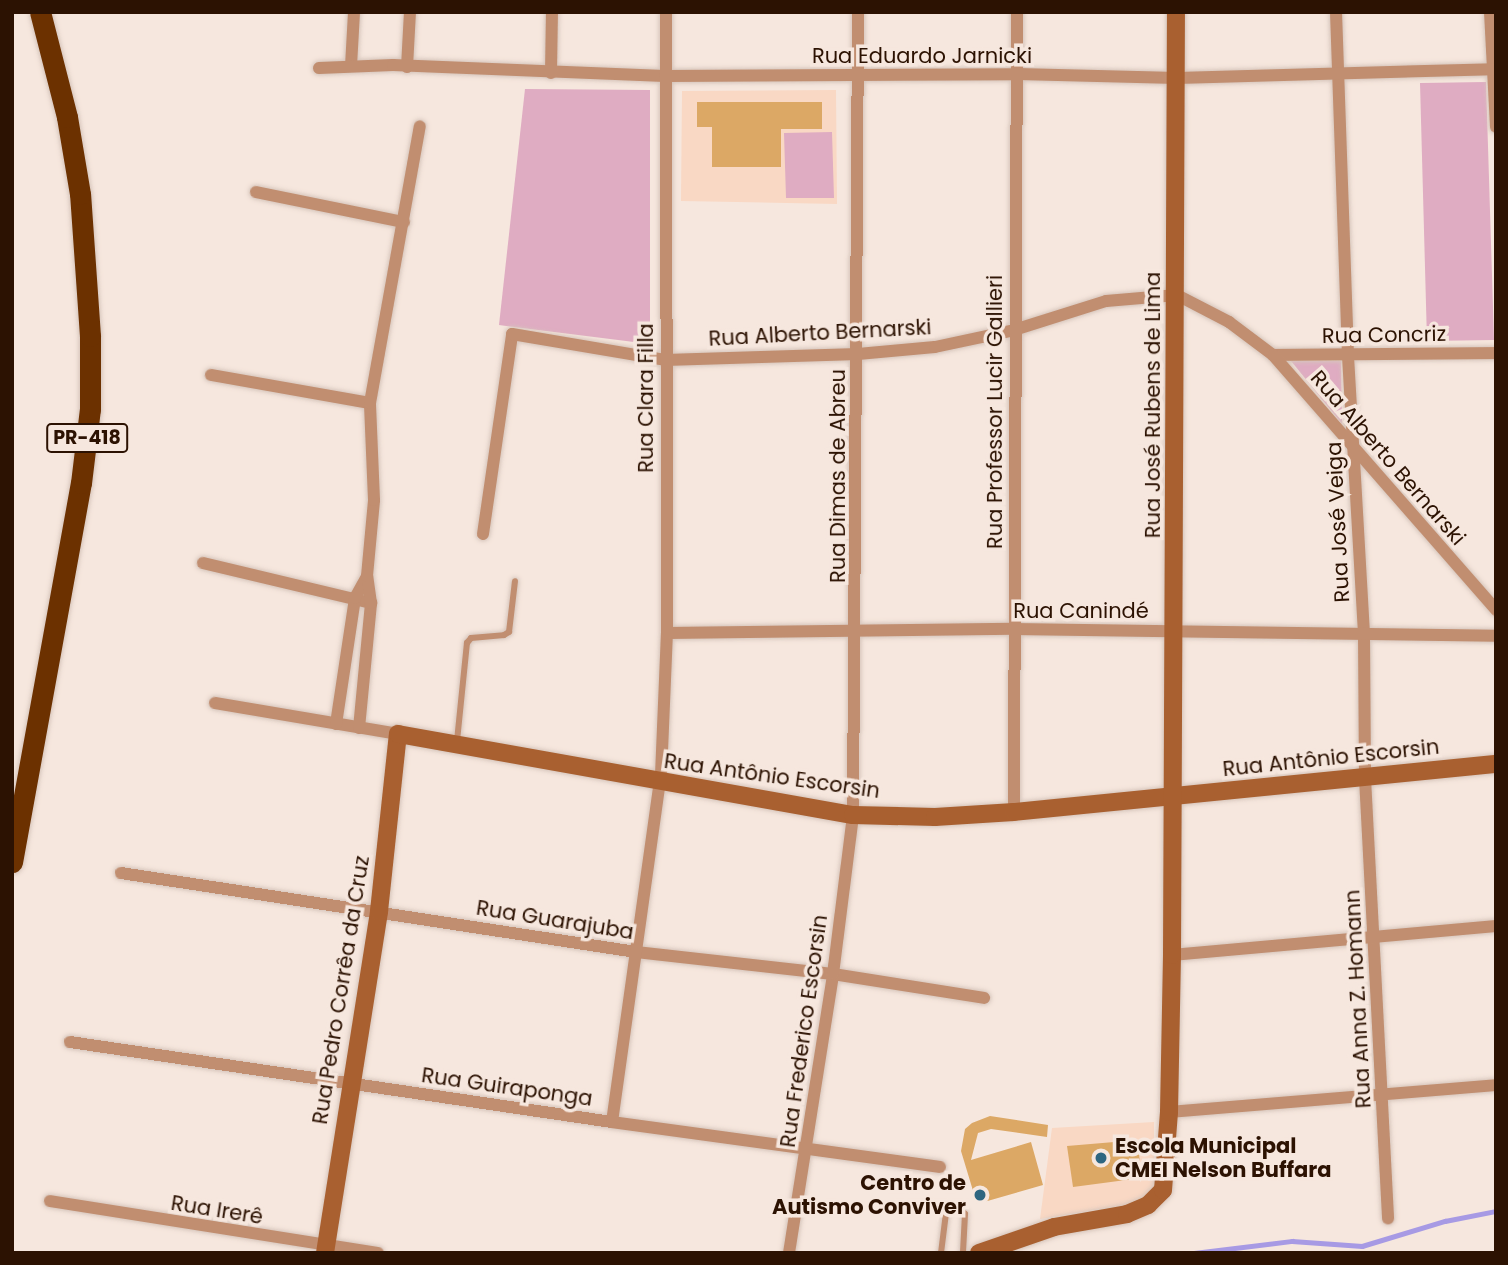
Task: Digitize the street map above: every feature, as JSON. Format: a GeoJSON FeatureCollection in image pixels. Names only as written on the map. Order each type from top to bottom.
{"type":"FeatureCollection","features":[{"type":"Feature","properties":{"kind":"highway","name":"PR-418"},"geometry":{"type":"LineString","coordinates":[[12,862],[81,483],[89,409],[90,336],[80,194],[67,117],[40,12]]}},
{"type":"Feature","properties":{"kind":"street"},"geometry":{"type":"LineString","coordinates":[[351,66],[354,12]]}},
{"type":"Feature","properties":{"kind":"street"},"geometry":{"type":"LineString","coordinates":[[407,67],[410,12]]}},
{"type":"Feature","properties":{"kind":"street"},"geometry":{"type":"LineString","coordinates":[[551,73],[552,12]]}},
{"type":"Feature","properties":{"kind":"street","name":"Rua Clara Filla"},"geometry":{"type":"LineString","coordinates":[[612,1122],[660,782],[667,633],[664,76],[666,12]]}},
{"type":"Feature","properties":{"kind":"street","name":"Rua Dimas de Abreu"},"geometry":{"type":"LineString","coordinates":[[853,815],[858,354],[858,12]]}},
{"type":"Feature","properties":{"kind":"street","name":"Rua Professor Lucir Gallieri"},"geometry":{"type":"LineString","coordinates":[[1014,812],[1017,12]]}},
{"type":"Feature","properties":{"kind":"street","name":"Rua José Rubens de Lima"},"geometry":{"type":"LineString","coordinates":[[979,1253],[1054,1227],[1127,1214],[1148,1205],[1163,1190],[1169,1112],[1172,955],[1171,797],[1177,295],[1175,12]]}},
{"type":"Feature","properties":{"kind":"street","name":"Rua José Veiga"},"geometry":{"type":"LineString","coordinates":[[1336,12],[1336,74],[1352,448],[1364,635],[1365,778]]}},
{"type":"Feature","properties":{"kind":"street"},"geometry":{"type":"LineString","coordinates":[[1490,12],[1496,127]]}},
{"type":"Feature","properties":{"kind":"street","name":"Rua Eduardo Jarnicki"},"geometry":{"type":"LineString","coordinates":[[319,68],[407,67],[664,76],[1018,74],[1177,78],[1336,74],[1494,75]]}},
{"type":"Feature","properties":{"kind":"street"},"geometry":{"type":"LineString","coordinates":[[359,728],[371,603],[367,576],[374,500],[370,403],[420,126]]}},
{"type":"Feature","properties":{"kind":"street"},"geometry":{"type":"LineString","coordinates":[[256,192],[404,222]]}},
{"type":"Feature","properties":{"kind":"street","name":"Rua Alberto Bernarski"},"geometry":{"type":"LineString","coordinates":[[483,534],[512,334],[665,360],[858,354],[935,347],[1014,330],[1105,301],[1177,295],[1229,321],[1273,355],[1496,610]]}},
{"type":"Feature","properties":{"kind":"street","name":"Rua Concriz"},"geometry":{"type":"LineString","coordinates":[[1273,355],[1496,353]]}},
{"type":"Feature","properties":{"kind":"street"},"geometry":{"type":"LineString","coordinates":[[211,375],[370,403]]}},
{"type":"Feature","properties":{"kind":"street"},"geometry":{"type":"LineString","coordinates":[[203,563],[371,603]]}},
{"type":"Feature","properties":{"kind":"street"},"geometry":{"type":"LineString","coordinates":[[336,724],[355,598],[367,576]]}},
{"type":"Feature","properties":{"kind":"street","name":"Rua Canindé"},"geometry":{"type":"LineString","coordinates":[[667,633],[1013,629],[1496,636]]}},
{"type":"Feature","properties":{"kind":"street"},"geometry":{"type":"LineString","coordinates":[[346,665],[365,668]]}},
{"type":"Feature","properties":{"kind":"street","name":"Rua Antônio Escorsin"},"geometry":{"type":"LineString","coordinates":[[215,703],[457,743],[853,815],[935,817],[1014,812],[1496,764]]}},
{"type":"Feature","properties":{"kind":"street","name":"Rua Pedro Corrêa da Cruz"},"geometry":{"type":"LineString","coordinates":[[326,1249],[349,1083],[379,912],[398,734]]}},
{"type":"Feature","properties":{"kind":"street","name":"Rua Anna Z. Homann"},"geometry":{"type":"LineString","coordinates":[[1365,778],[1388,1218]]}},
{"type":"Feature","properties":{"kind":"street","name":"Rua Frederico Escorsin"},"geometry":{"type":"LineString","coordinates":[[789,1253],[807,1149],[853,815]]}},
{"type":"Feature","properties":{"kind":"street","name":"Rua Guarajuba"},"geometry":{"type":"LineString","coordinates":[[121,873],[636,952],[832,974],[984,998]]}},
{"type":"Feature","properties":{"kind":"street"},"geometry":{"type":"LineString","coordinates":[[1172,955],[1496,926]]}},
{"type":"Feature","properties":{"kind":"street","name":"Rua Guiraponga"},"geometry":{"type":"LineString","coordinates":[[70,1042],[612,1122],[940,1167]]}},
{"type":"Feature","properties":{"kind":"street"},"geometry":{"type":"LineString","coordinates":[[1169,1112],[1382,1097],[1496,1085]]}},
{"type":"Feature","properties":{"kind":"street","name":"Rua Irerê"},"geometry":{"type":"LineString","coordinates":[[50,1201],[326,1249],[378,1253]]}},
{"type":"Feature","properties":{"kind":"lane"},"geometry":{"type":"LineString","coordinates":[[457,743],[467,643],[471,638],[504,635],[509,632],[515,581]]}},
{"type":"Feature","properties":{"kind":"lane"},"geometry":{"type":"LineString","coordinates":[[941,1253],[946,1213],[952,1208],[960,1209],[965,1214],[963,1253]]}},
{"type":"Feature","properties":{"kind":"shaded area"},"geometry":{"type":"Polygon","coordinates":[[[1486,82],[1494,340],[1427,341],[1420,83],[1486,82]]]}},
{"type":"Feature","properties":{"kind":"shaded area"},"geometry":{"type":"Polygon","coordinates":[[[525,89],[650,90],[650,344],[499,325],[525,89]]]}},
{"type":"Feature","properties":{"kind":"shaded area"},"geometry":{"type":"Polygon","coordinates":[[[836,90],[837,204],[681,201],[682,91],[836,90]]]}},
{"type":"Feature","properties":{"kind":"shaded area"},"geometry":{"type":"Polygon","coordinates":[[[832,132],[834,198],[786,198],[784,133],[832,132]]]}},
{"type":"Feature","properties":{"kind":"shaded area"},"geometry":{"type":"Polygon","coordinates":[[[1291,361],[1341,361],[1342,424],[1291,361]]]}},
{"type":"Feature","properties":{"kind":"shaded area","name":"Escola Municipal CMEI Nelson Buffara"},"geometry":{"type":"Polygon","coordinates":[[[1154,1122],[1154,1189],[1143,1202],[1040,1219],[1052,1128],[1154,1122]]]}},
{"type":"Feature","properties":{"kind":"building"},"geometry":{"type":"Polygon","coordinates":[[[697,102],[822,102],[822,129],[781,129],[781,167],[712,167],[712,127],[697,127],[697,102]]]}},
{"type":"Feature","properties":{"kind":"building"},"geometry":{"type":"Polygon","coordinates":[[[990,1116],[1048,1125],[1047,1137],[991,1129],[978,1133],[971,1160],[1031,1142],[1043,1185],[977,1204],[961,1151],[965,1129],[990,1116]]]}},
{"type":"Feature","properties":{"kind":"building"},"geometry":{"type":"Polygon","coordinates":[[[1138,1140],[1141,1178],[1073,1187],[1067,1146],[1138,1140]]]}},
{"type":"Feature","properties":{"kind":"waterway"},"geometry":{"type":"LineString","coordinates":[[1194,1253],[1292,1241],[1362,1246],[1445,1221],[1496,1211]]}},
{"type":"Feature","properties":{"kind":"place","name":"Escola Municipal CMEI Nelson Buffara"},"geometry":{"type":"Point","coordinates":[1101,1158]}},
{"type":"Feature","properties":{"kind":"place","name":"Centro de Autismo Conviver"},"geometry":{"type":"Point","coordinates":[980,1195]}}]}
